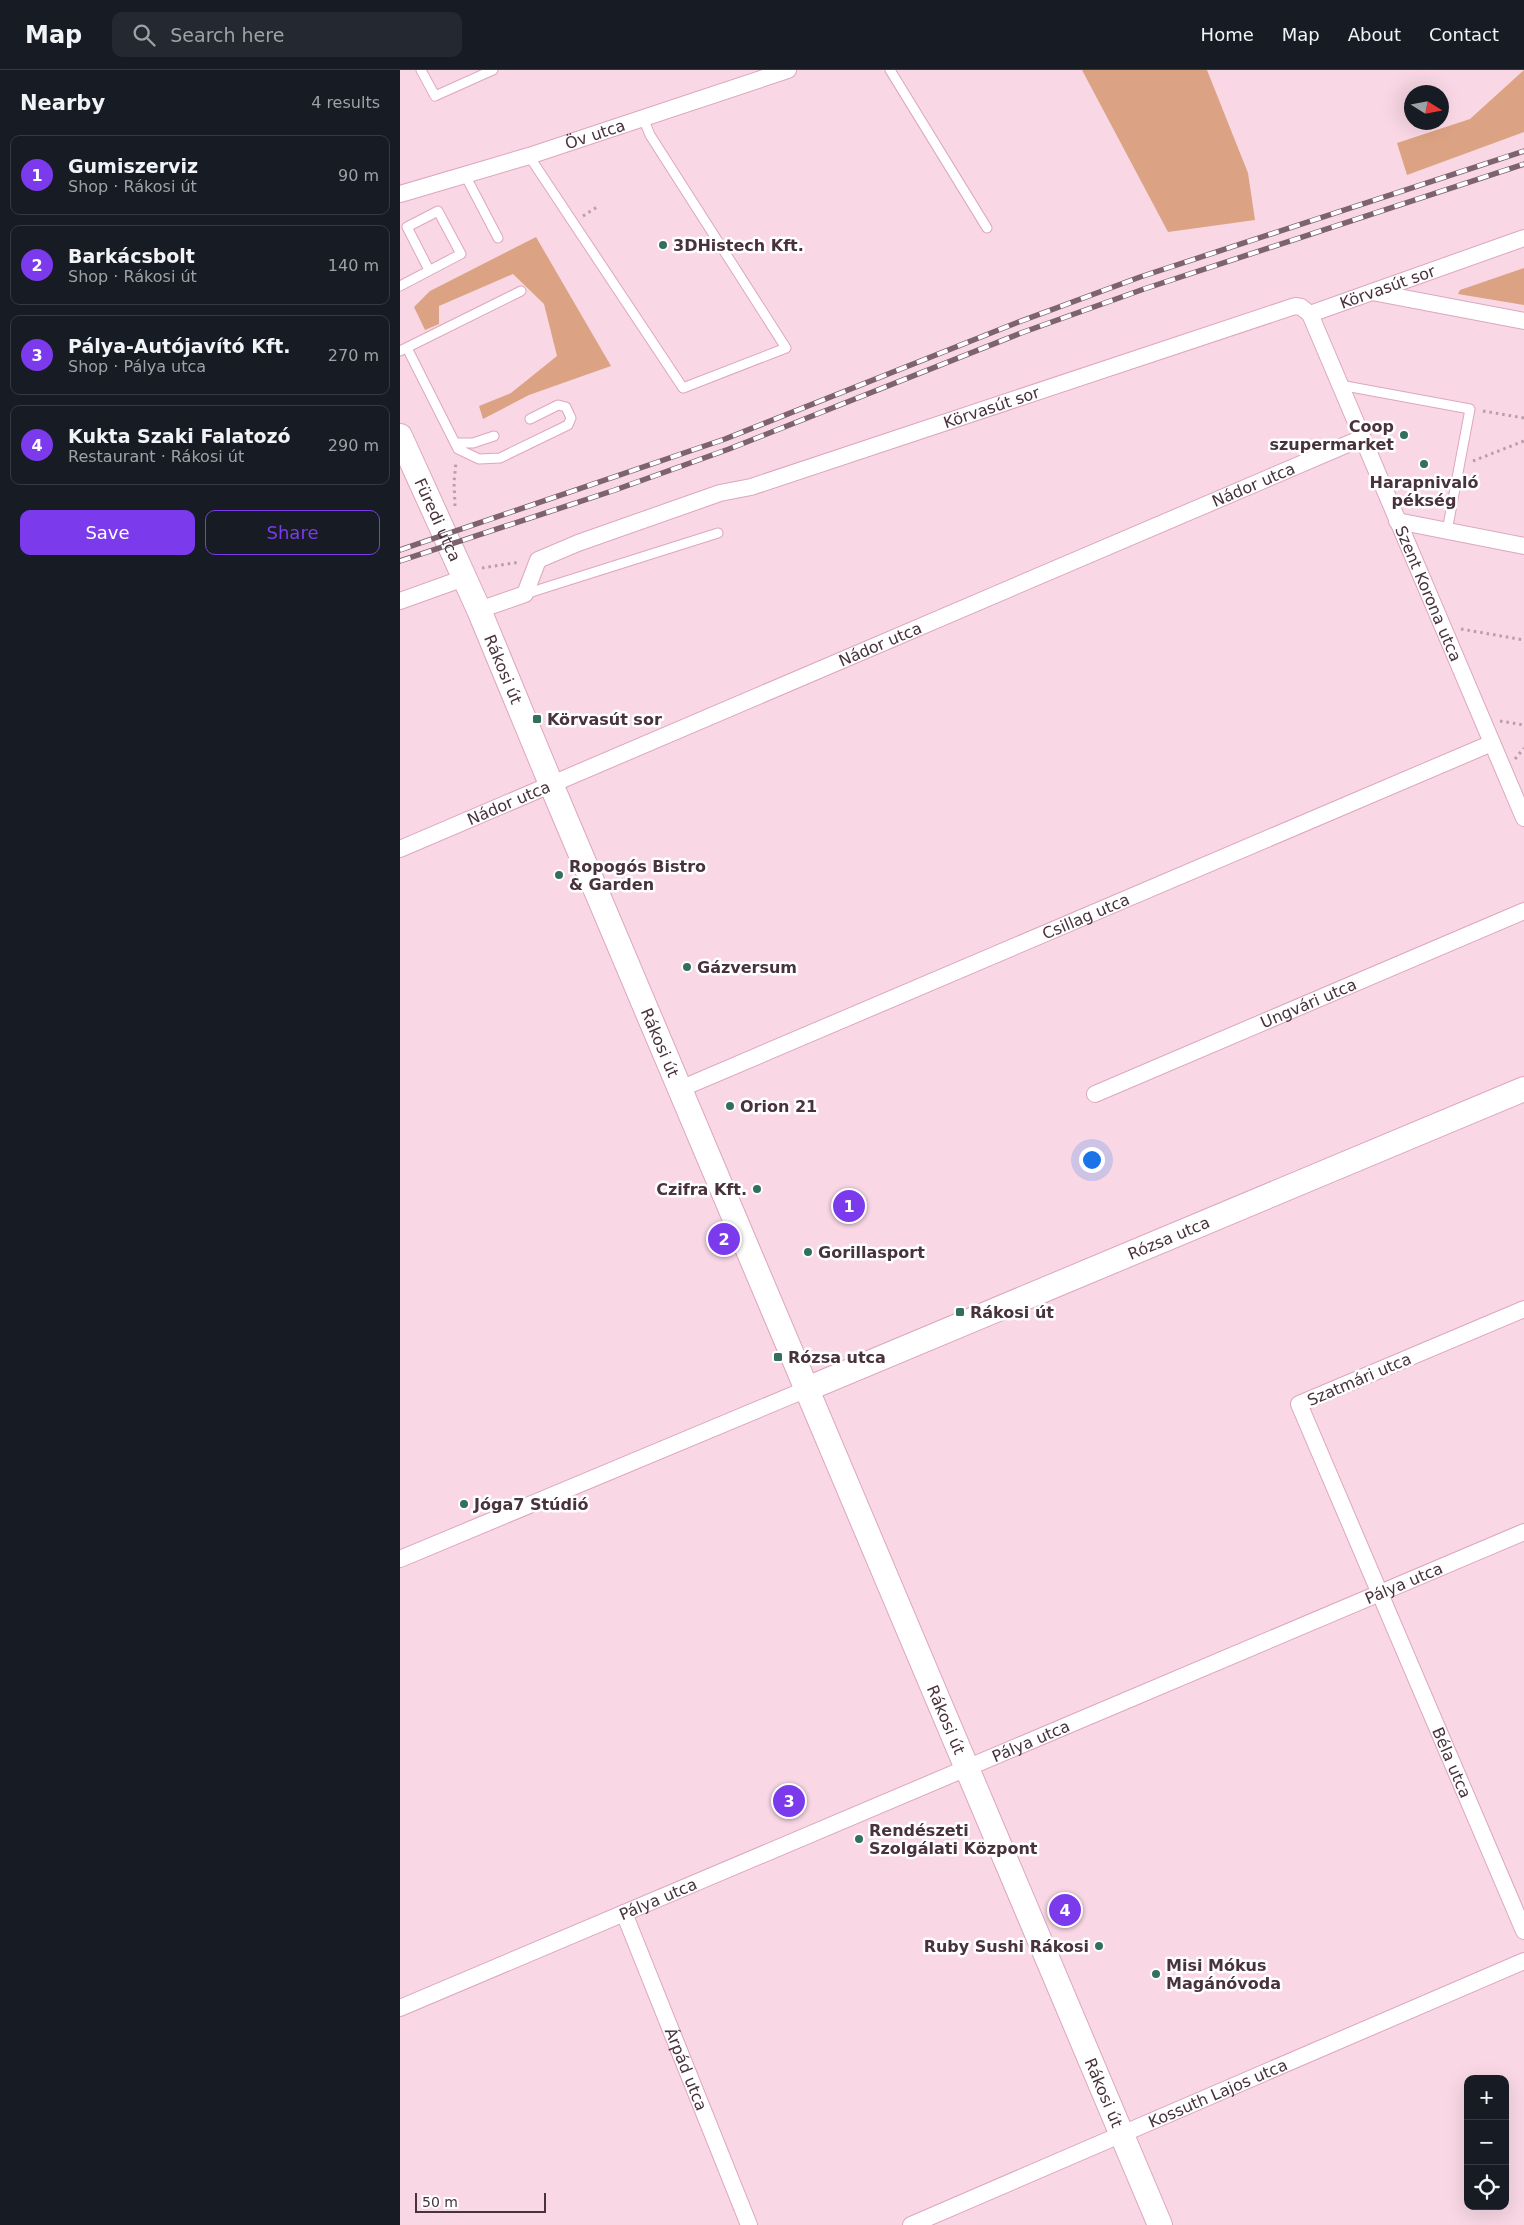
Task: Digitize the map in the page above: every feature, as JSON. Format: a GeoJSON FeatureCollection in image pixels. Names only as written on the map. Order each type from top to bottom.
{"type":"FeatureCollection","features":[{"type":"Feature","properties":{"kind":"main road","name":"Füredi utca"},"geometry":{"type":"LineString","coordinates":[[400,436],[463,574]]}},
{"type":"Feature","properties":{"kind":"main road","name":"Rákosi út"},"geometry":{"type":"LineString","coordinates":[[463,574],[1160,2225]]}},
{"type":"Feature","properties":{"kind":"main road","name":"Rózsa utca"},"geometry":{"type":"LineString","coordinates":[[807,1389],[1524,1089]]}},
{"type":"Feature","properties":{"kind":"street","name":"Öv utca"},"geometry":{"type":"LineString","coordinates":[[400,194],[529,156],[788,70]]}},
{"type":"Feature","properties":{"kind":"street","name":"Körvasút sor"},"geometry":{"type":"LineString","coordinates":[[538,560],[578,542],[720,493],[751,488],[1295,306],[1301,307],[1310,314],[1524,238]]}},
{"type":"Feature","properties":{"kind":"street"},"geometry":{"type":"LineString","coordinates":[[1371,292],[1524,321]]}},
{"type":"Feature","properties":{"kind":"street","name":"Szent Korona utca"},"geometry":{"type":"LineString","coordinates":[[1310,314],[1524,818]]}},
{"type":"Feature","properties":{"kind":"street","name":"Nádor utca"},"geometry":{"type":"LineString","coordinates":[[400,849],[1362,438]]}},
{"type":"Feature","properties":{"kind":"street"},"geometry":{"type":"LineString","coordinates":[[1397,521],[1524,546]]}},
{"type":"Feature","properties":{"kind":"street"},"geometry":{"type":"LineString","coordinates":[[479,610],[526,594],[538,560]]}},
{"type":"Feature","properties":{"kind":"street"},"geometry":{"type":"LineString","coordinates":[[400,601],[463,574]]}},
{"type":"Feature","properties":{"kind":"street","name":"Csillag utca"},"geometry":{"type":"LineString","coordinates":[[680,1089],[1492,743]]}},
{"type":"Feature","properties":{"kind":"street","name":"Ungvári utca"},"geometry":{"type":"LineString","coordinates":[[1095,1094],[1524,911]]}},
{"type":"Feature","properties":{"kind":"street","name":"Szatmári utca"},"geometry":{"type":"LineString","coordinates":[[1379,1593],[1299,1404],[1524,1309]]}},
{"type":"Feature","properties":{"kind":"street","name":"Rózsa utca"},"geometry":{"type":"LineString","coordinates":[[400,1559],[807,1389]]}},
{"type":"Feature","properties":{"kind":"street","name":"Pálya utca"},"geometry":{"type":"LineString","coordinates":[[400,2008],[1524,1532]]}},
{"type":"Feature","properties":{"kind":"street","name":"Béla utca"},"geometry":{"type":"LineString","coordinates":[[1379,1593],[1524,1931]]}},
{"type":"Feature","properties":{"kind":"street","name":"Árpád utca"},"geometry":{"type":"LineString","coordinates":[[624,1913],[750,2225]]}},
{"type":"Feature","properties":{"kind":"street","name":"Kossuth Lajos utca"},"geometry":{"type":"LineString","coordinates":[[911,2225],[1524,1961]]}},
{"type":"Feature","properties":{"kind":"lane"},"geometry":{"type":"LineString","coordinates":[[421,70],[435,96],[493,70]]}},
{"type":"Feature","properties":{"kind":"lane"},"geometry":{"type":"LineString","coordinates":[[890,70],[987,228]]}},
{"type":"Feature","properties":{"kind":"lane"},"geometry":{"type":"LineString","coordinates":[[529,156],[683,388],[786,348],[650,135],[643,118]]}},
{"type":"Feature","properties":{"kind":"lane"},"geometry":{"type":"LineString","coordinates":[[465,175],[498,238]]}},
{"type":"Feature","properties":{"kind":"lane"},"geometry":{"type":"LineString","coordinates":[[400,286],[461,254],[438,210],[407,227],[429,270]]}},
{"type":"Feature","properties":{"kind":"lane"},"geometry":{"type":"LineString","coordinates":[[521,292],[403,350],[456,446],[480,459],[500,458],[568,425],[571,418],[566,407],[558,405],[530,419]]}},
{"type":"Feature","properties":{"kind":"lane"},"geometry":{"type":"LineString","coordinates":[[1340,385],[1470,409],[1447,531]]}},
{"type":"Feature","properties":{"kind":"lane"},"geometry":{"type":"LineString","coordinates":[[456,446],[494,436]]}},
{"type":"Feature","properties":{"kind":"lane"},"geometry":{"type":"LineString","coordinates":[[526,594],[718,534]]}},
{"type":"Feature","properties":{"kind":"path"},"geometry":{"type":"LineString","coordinates":[[1470,409],[1524,418]]}},
{"type":"Feature","properties":{"kind":"path"},"geometry":{"type":"LineString","coordinates":[[1459,467],[1524,441]]}},
{"type":"Feature","properties":{"kind":"path"},"geometry":{"type":"LineString","coordinates":[[442,526],[456,516],[454,482],[456,446]]}},
{"type":"Feature","properties":{"kind":"path"},"geometry":{"type":"LineString","coordinates":[[463,574],[538,560]]}},
{"type":"Feature","properties":{"kind":"path"},"geometry":{"type":"LineString","coordinates":[[1442,625],[1524,640]]}},
{"type":"Feature","properties":{"kind":"shaded area"},"geometry":{"type":"Polygon","coordinates":[[[1082,70],[1207,70],[1248,173],[1255,220],[1168,232],[1082,70]]]}},
{"type":"Feature","properties":{"kind":"shaded area"},"geometry":{"type":"Polygon","coordinates":[[[1524,70],[1524,132],[1407,175],[1397,143],[1437,130],[1449,130],[1449,126],[1470,119],[1524,70]]]}},
{"type":"Feature","properties":{"kind":"shaded area"},"geometry":{"type":"Polygon","coordinates":[[[536,237],[611,366],[529,395],[483,419],[479,406],[511,393],[557,356],[544,304],[513,274],[439,306],[439,324],[425,330],[414,307],[430,291],[536,237]]]}},
{"type":"Feature","properties":{"kind":"shaded area"},"geometry":{"type":"Polygon","coordinates":[[[1524,268],[1524,305],[1458,294],[1460,290],[1524,268]]]}},
{"type":"Feature","properties":{"kind":"railway"},"geometry":{"type":"LineString","coordinates":[[400,550],[725,439],[1016,323],[1140,277],[1524,151]]}},
{"type":"Feature","properties":{"kind":"railway"},"geometry":{"type":"LineString","coordinates":[[400,561],[615,490],[729,449],[1021,333],[1144,289],[1524,164]]}},
{"type":"Feature","properties":{"kind":"place","name":"3DHistech Kft."},"geometry":{"type":"Point","coordinates":[663,245]}},
{"type":"Feature","properties":{"kind":"place","name":"Coop szupermarket"},"geometry":{"type":"Point","coordinates":[1404,435]}},
{"type":"Feature","properties":{"kind":"place","name":"Harapnivaló pékség"},"geometry":{"type":"Point","coordinates":[1424,464]}},
{"type":"Feature","properties":{"kind":"place","name":"Körvasút sor"},"geometry":{"type":"Point","coordinates":[537,719]}},
{"type":"Feature","properties":{"kind":"place","name":"Ropogós Bistro & Garden"},"geometry":{"type":"Point","coordinates":[559,875]}},
{"type":"Feature","properties":{"kind":"place","name":"Gázversum"},"geometry":{"type":"Point","coordinates":[687,967]}},
{"type":"Feature","properties":{"kind":"place","name":"Orion 21"},"geometry":{"type":"Point","coordinates":[730,1106]}},
{"type":"Feature","properties":{"kind":"place","name":"Czifra Kft."},"geometry":{"type":"Point","coordinates":[757,1189]}},
{"type":"Feature","properties":{"kind":"place","name":"Gumiszerviz"},"geometry":{"type":"Point","coordinates":[849,1206]}},
{"type":"Feature","properties":{"kind":"place","name":"Barkácsbolt"},"geometry":{"type":"Point","coordinates":[724,1239]}},
{"type":"Feature","properties":{"kind":"place","name":"Gorillasport"},"geometry":{"type":"Point","coordinates":[808,1252]}},
{"type":"Feature","properties":{"kind":"place","name":"Rákosi út"},"geometry":{"type":"Point","coordinates":[960,1312]}},
{"type":"Feature","properties":{"kind":"place","name":"Rózsa utca"},"geometry":{"type":"Point","coordinates":[778,1357]}},
{"type":"Feature","properties":{"kind":"place","name":"Jóga7 Stúdió"},"geometry":{"type":"Point","coordinates":[464,1504]}},
{"type":"Feature","properties":{"kind":"place","name":"Pálya-Autójavító Kft."},"geometry":{"type":"Point","coordinates":[789,1801]}},
{"type":"Feature","properties":{"kind":"place","name":"Rendészeti Szolgálati Központ"},"geometry":{"type":"Point","coordinates":[859,1839]}},
{"type":"Feature","properties":{"kind":"place","name":"Kukta Szaki Falatozó"},"geometry":{"type":"Point","coordinates":[1065,1910]}},
{"type":"Feature","properties":{"kind":"place","name":"Ruby Sushi Rákosi"},"geometry":{"type":"Point","coordinates":[1099,1946]}},
{"type":"Feature","properties":{"kind":"place","name":"Misi Mókus Magánóvoda"},"geometry":{"type":"Point","coordinates":[1156,1974]}}]}
